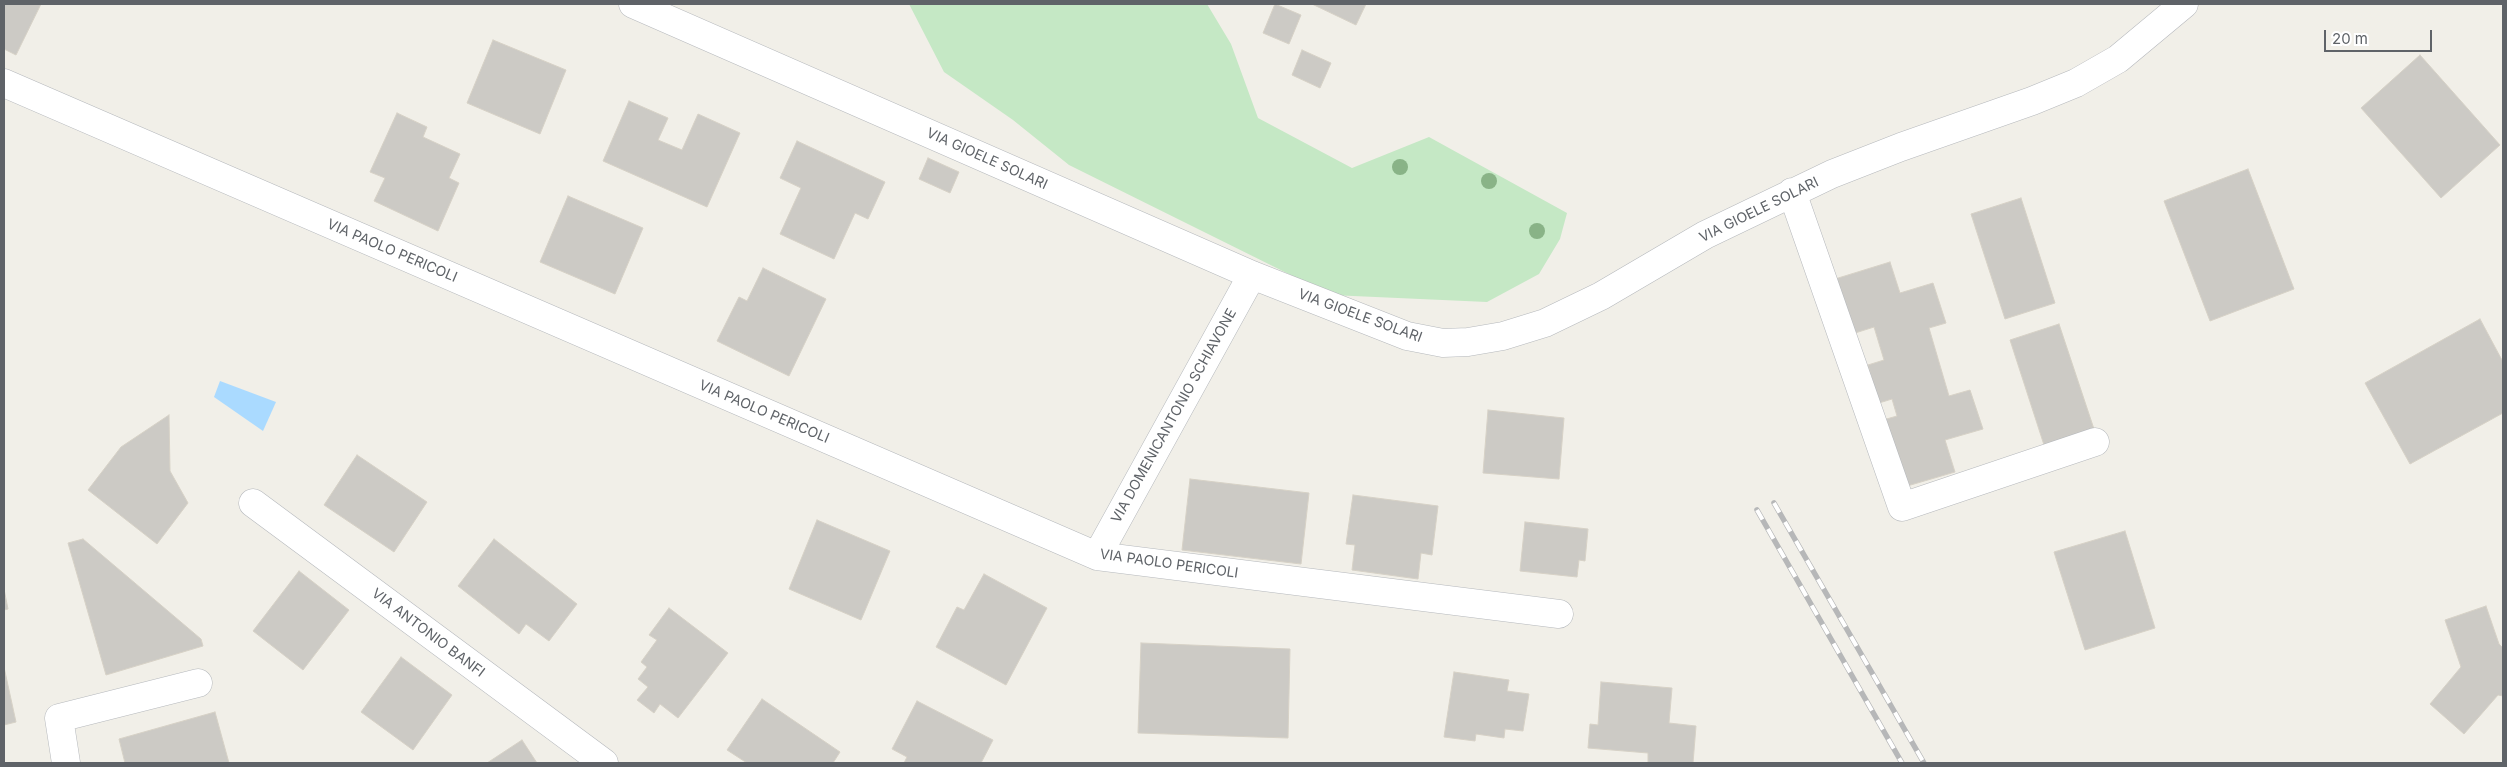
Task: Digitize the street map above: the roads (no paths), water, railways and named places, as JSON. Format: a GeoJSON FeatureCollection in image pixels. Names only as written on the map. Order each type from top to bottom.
{"type":"FeatureCollection","features":[{"type":"Feature","properties":{"kind":"street","name":"VIA GIOELE SOLARI"},"geometry":{"type":"LineString","coordinates":[[633,4],[1252,275],[1407,336],[1444,343],[1477,341],[1525,330],[1571,311],[1618,287],[1705,235],[1792,192],[1856,164],[2032,102],[2076,83],[2118,59],[2184,4]]}},
{"type":"Feature","properties":{"kind":"street","name":"VIA PAOLO PERICOLI"},"geometry":{"type":"LineString","coordinates":[[4,84],[1097,556],[1559,614]]}},
{"type":"Feature","properties":{"kind":"street"},"geometry":{"type":"LineString","coordinates":[[1792,192],[1902,507],[2095,442]]}},
{"type":"Feature","properties":{"kind":"street","name":"VIA DOMENICANTONIO SCHIAVONE"},"geometry":{"type":"LineString","coordinates":[[1097,556],[1252,275]]}},
{"type":"Feature","properties":{"kind":"street","name":"VIA ANTONIO BANFI"},"geometry":{"type":"LineString","coordinates":[[252,502],[604,763]]}},
{"type":"Feature","properties":{"kind":"street"},"geometry":{"type":"LineString","coordinates":[[66,763],[59,718],[198,684]]}},
{"type":"Feature","properties":{"kind":"water"},"geometry":{"type":"Polygon","coordinates":[[[220,381],[276,402],[263,431],[214,397],[220,381]]]}},
{"type":"Feature","properties":{"kind":"railway"},"geometry":{"type":"LineString","coordinates":[[1774,503],[1924,763]]}},
{"type":"Feature","properties":{"kind":"railway"},"geometry":{"type":"LineString","coordinates":[[1757,510],[1902,763]]}}]}
